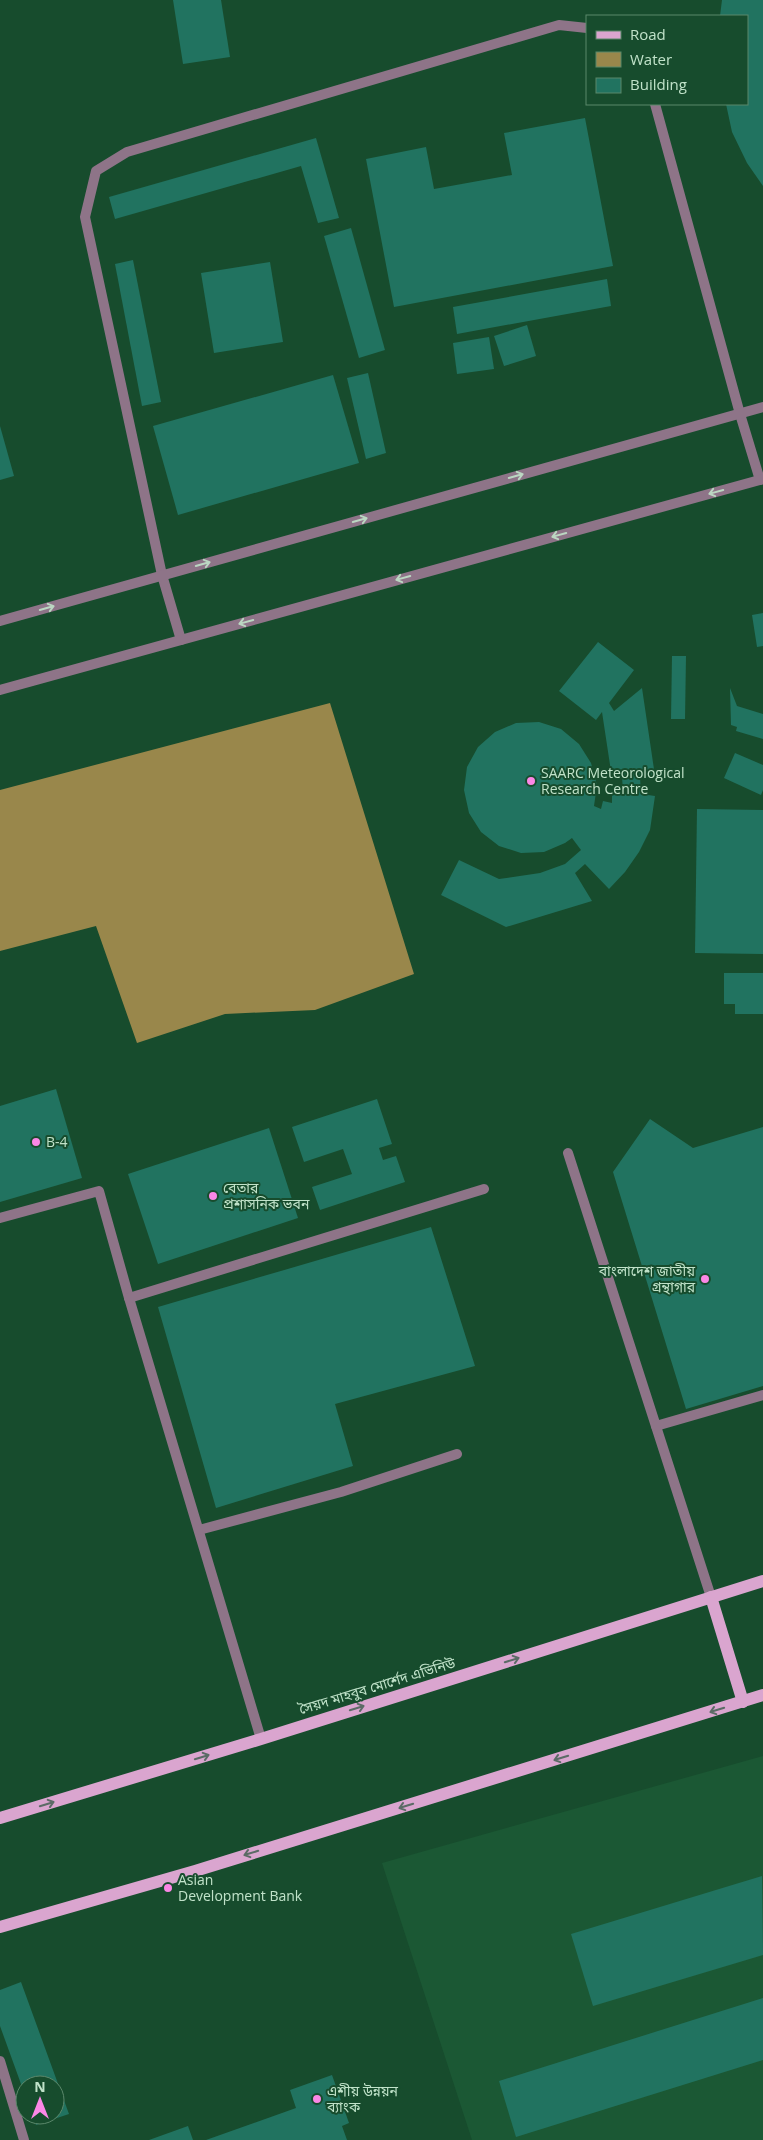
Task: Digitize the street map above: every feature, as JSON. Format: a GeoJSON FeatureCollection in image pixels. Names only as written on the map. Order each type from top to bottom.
{"type":"FeatureCollection","features":[{"type":"Feature","properties":{"kind":"main road","name":"সৈয়দ মাহবুব মোর্শেদ এভিনিউ"},"geometry":{"type":"LineString","coordinates":[[0,1818],[261,1739],[763,1580]]}},
{"type":"Feature","properties":{"kind":"main road"},"geometry":{"type":"LineString","coordinates":[[711,1597],[743,1702]]}},
{"type":"Feature","properties":{"kind":"main road"},"geometry":{"type":"LineString","coordinates":[[0,1927],[195,1871],[763,1695]]}},
{"type":"Feature","properties":{"kind":"street"},"geometry":{"type":"LineString","coordinates":[[181,640],[162,575],[84,217],[96,171],[127,152],[559,25],[586,28]]}},
{"type":"Feature","properties":{"kind":"street"},"geometry":{"type":"LineString","coordinates":[[0,690],[762,479],[740,414],[655,105]]}},
{"type":"Feature","properties":{"kind":"street"},"geometry":{"type":"LineString","coordinates":[[0,621],[763,407]]}},
{"type":"Feature","properties":{"kind":"street"},"geometry":{"type":"LineString","coordinates":[[568,1153],[711,1597]]}},
{"type":"Feature","properties":{"kind":"street"},"geometry":{"type":"LineString","coordinates":[[129,1298],[484,1189]]}},
{"type":"Feature","properties":{"kind":"street"},"geometry":{"type":"LineString","coordinates":[[0,1218],[99,1191],[129,1298],[261,1739]]}},
{"type":"Feature","properties":{"kind":"street"},"geometry":{"type":"LineString","coordinates":[[656,1426],[763,1395]]}},
{"type":"Feature","properties":{"kind":"street"},"geometry":{"type":"LineString","coordinates":[[199,1530],[341,1492],[457,1454]]}},
{"type":"Feature","properties":{"kind":"street"},"geometry":{"type":"LineString","coordinates":[[0,2061],[24,2140]]}},
{"type":"Feature","properties":{"kind":"shaded area"},"geometry":{"type":"Polygon","coordinates":[[[763,1756],[763,2140],[472,2140],[382,1863],[763,1756]]]}},
{"type":"Feature","properties":{"kind":"water"},"geometry":{"type":"Polygon","coordinates":[[[330,703],[414,974],[315,1010],[225,1014],[137,1043],[96,926],[0,951],[0,790],[330,703]]]}},
{"type":"Feature","properties":{"kind":"building"},"geometry":{"type":"Polygon","coordinates":[[[173,0],[221,0],[230,57],[183,64],[173,0]]]}},
{"type":"Feature","properties":{"kind":"building"},"geometry":{"type":"Polygon","coordinates":[[[722,0],[763,0],[763,186],[747,163],[732,132],[726,105],[748,105],[748,15],[720,15],[722,0]]]}},
{"type":"Feature","properties":{"kind":"building"},"geometry":{"type":"Polygon","coordinates":[[[585,118],[613,266],[394,307],[366,159],[426,147],[434,189],[512,175],[504,133],[585,118]]]}},
{"type":"Feature","properties":{"kind":"building"},"geometry":{"type":"Polygon","coordinates":[[[316,138],[339,218],[318,223],[301,166],[115,219],[109,197],[316,138]]]}},
{"type":"Feature","properties":{"kind":"building"},"geometry":{"type":"Polygon","coordinates":[[[351,228],[385,350],[359,358],[324,236],[351,228]]]}},
{"type":"Feature","properties":{"kind":"building"},"geometry":{"type":"Polygon","coordinates":[[[133,260],[161,402],[142,406],[115,264],[133,260]]]}},
{"type":"Feature","properties":{"kind":"building"},"geometry":{"type":"Polygon","coordinates":[[[270,262],[283,342],[214,353],[201,273],[270,262]]]}},
{"type":"Feature","properties":{"kind":"building"},"geometry":{"type":"Polygon","coordinates":[[[607,279],[611,306],[457,334],[453,307],[607,279]]]}},
{"type":"Feature","properties":{"kind":"building"},"geometry":{"type":"Polygon","coordinates":[[[527,325],[536,356],[504,366],[494,336],[527,325]]]}},
{"type":"Feature","properties":{"kind":"building"},"geometry":{"type":"Polygon","coordinates":[[[489,337],[494,369],[457,374],[453,343],[489,337]]]}},
{"type":"Feature","properties":{"kind":"building"},"geometry":{"type":"Polygon","coordinates":[[[368,373],[386,453],[366,459],[347,378],[368,373]]]}},
{"type":"Feature","properties":{"kind":"building"},"geometry":{"type":"Polygon","coordinates":[[[333,375],[359,463],[178,515],[153,426],[333,375]]]}},
{"type":"Feature","properties":{"kind":"building"},"geometry":{"type":"Polygon","coordinates":[[[0,426],[14,476],[0,480],[0,426]]]}},
{"type":"Feature","properties":{"kind":"building"},"geometry":{"type":"Polygon","coordinates":[[[763,613],[763,646],[757,647],[752,615],[763,613]]]}},
{"type":"Feature","properties":{"kind":"building","name":"SAARC Meteorological Research Centre"},"geometry":{"type":"Polygon","coordinates":[[[598,642],[634,670],[609,703],[614,711],[642,688],[655,776],[640,776],[641,794],[655,796],[650,830],[639,852],[625,872],[609,889],[585,864],[575,873],[592,901],[506,927],[441,895],[459,860],[499,879],[540,873],[565,864],[581,850],[572,838],[544,852],[521,853],[499,846],[481,832],[469,813],[464,790],[467,767],[478,747],[495,732],[516,723],[539,722],[561,729],[579,744],[591,763],[597,785],[594,806],[601,809],[603,801],[612,803],[612,793],[623,793],[622,776],[612,778],[602,712],[596,720],[559,691],[598,642]]]}},
{"type":"Feature","properties":{"kind":"building"},"geometry":{"type":"Polygon","coordinates":[[[672,656],[686,656],[685,719],[671,719],[672,656]]]}},
{"type":"Feature","properties":{"kind":"building"},"geometry":{"type":"Polygon","coordinates":[[[730,688],[737,706],[763,714],[763,739],[736,731],[737,727],[731,725],[730,688]]]}},
{"type":"Feature","properties":{"kind":"building"},"geometry":{"type":"Polygon","coordinates":[[[735,753],[763,765],[763,790],[761,795],[724,778],[735,753]]]}},
{"type":"Feature","properties":{"kind":"building"},"geometry":{"type":"Polygon","coordinates":[[[697,809],[763,810],[763,954],[695,953],[697,809]]]}},
{"type":"Feature","properties":{"kind":"building"},"geometry":{"type":"Polygon","coordinates":[[[724,973],[763,973],[763,1014],[735,1014],[735,1004],[724,1004],[724,973]]]}},
{"type":"Feature","properties":{"kind":"building","name":"B-4"},"geometry":{"type":"Polygon","coordinates":[[[56,1089],[82,1178],[0,1202],[0,1106],[56,1089]]]}},
{"type":"Feature","properties":{"kind":"building"},"geometry":{"type":"Polygon","coordinates":[[[377,1099],[392,1144],[379,1148],[383,1160],[396,1156],[405,1182],[320,1210],[312,1187],[352,1174],[343,1149],[304,1162],[292,1127],[377,1099]]]}},
{"type":"Feature","properties":{"kind":"building","name":"বাংলাদেশ জাতীয় গ্রন্থাগার"},"geometry":{"type":"Polygon","coordinates":[[[650,1119],[693,1148],[763,1127],[763,1386],[686,1409],[613,1172],[650,1119]]]}},
{"type":"Feature","properties":{"kind":"building","name":"বেতার প্রশাসনিক ভবন"},"geometry":{"type":"Polygon","coordinates":[[[269,1128],[298,1218],[158,1264],[128,1174],[269,1128]]]}},
{"type":"Feature","properties":{"kind":"building"},"geometry":{"type":"Polygon","coordinates":[[[431,1227],[475,1366],[335,1404],[353,1466],[216,1508],[158,1307],[431,1227]]]}},
{"type":"Feature","properties":{"kind":"building"},"geometry":{"type":"Polygon","coordinates":[[[762,1876],[763,1955],[593,2006],[571,1934],[762,1876]]]}},
{"type":"Feature","properties":{"kind":"building"},"geometry":{"type":"Polygon","coordinates":[[[21,1982],[55,2075],[18,2075],[0,2026],[0,1990],[21,1982]]]}},
{"type":"Feature","properties":{"kind":"building"},"geometry":{"type":"Polygon","coordinates":[[[763,1998],[763,2060],[516,2137],[499,2081],[763,1998]]]}},
{"type":"Feature","properties":{"kind":"building","name":"এশীয় উন্নয়ন ব্যাংক"},"geometry":{"type":"Polygon","coordinates":[[[332,2075],[349,2123],[342,2126],[347,2140],[206,2140],[296,2108],[290,2090],[332,2075]]]}},
{"type":"Feature","properties":{"kind":"building"},"geometry":{"type":"Polygon","coordinates":[[[65,2103],[69,2114],[65,2115],[65,2103]]]}},
{"type":"Feature","properties":{"kind":"building"},"geometry":{"type":"Polygon","coordinates":[[[188,2126],[193,2140],[149,2140],[188,2126]]]}},
{"type":"Feature","properties":{"kind":"place","name":"SAARC Meteorological Research Centre"},"geometry":{"type":"Point","coordinates":[531,781]}},
{"type":"Feature","properties":{"kind":"place","name":"B-4"},"geometry":{"type":"Point","coordinates":[36,1142]}},
{"type":"Feature","properties":{"kind":"place","name":"বেতার প্রশাসনিক ভবন"},"geometry":{"type":"Point","coordinates":[213,1196]}},
{"type":"Feature","properties":{"kind":"place","name":"বাংলাদেশ জাতীয় গ্রন্থাগার"},"geometry":{"type":"Point","coordinates":[705,1279]}},
{"type":"Feature","properties":{"kind":"place","name":"Asian Development Bank"},"geometry":{"type":"Point","coordinates":[168,1888]}},
{"type":"Feature","properties":{"kind":"place","name":"এশীয় উন্নয়ন ব্যাংক"},"geometry":{"type":"Point","coordinates":[317,2099]}}]}
